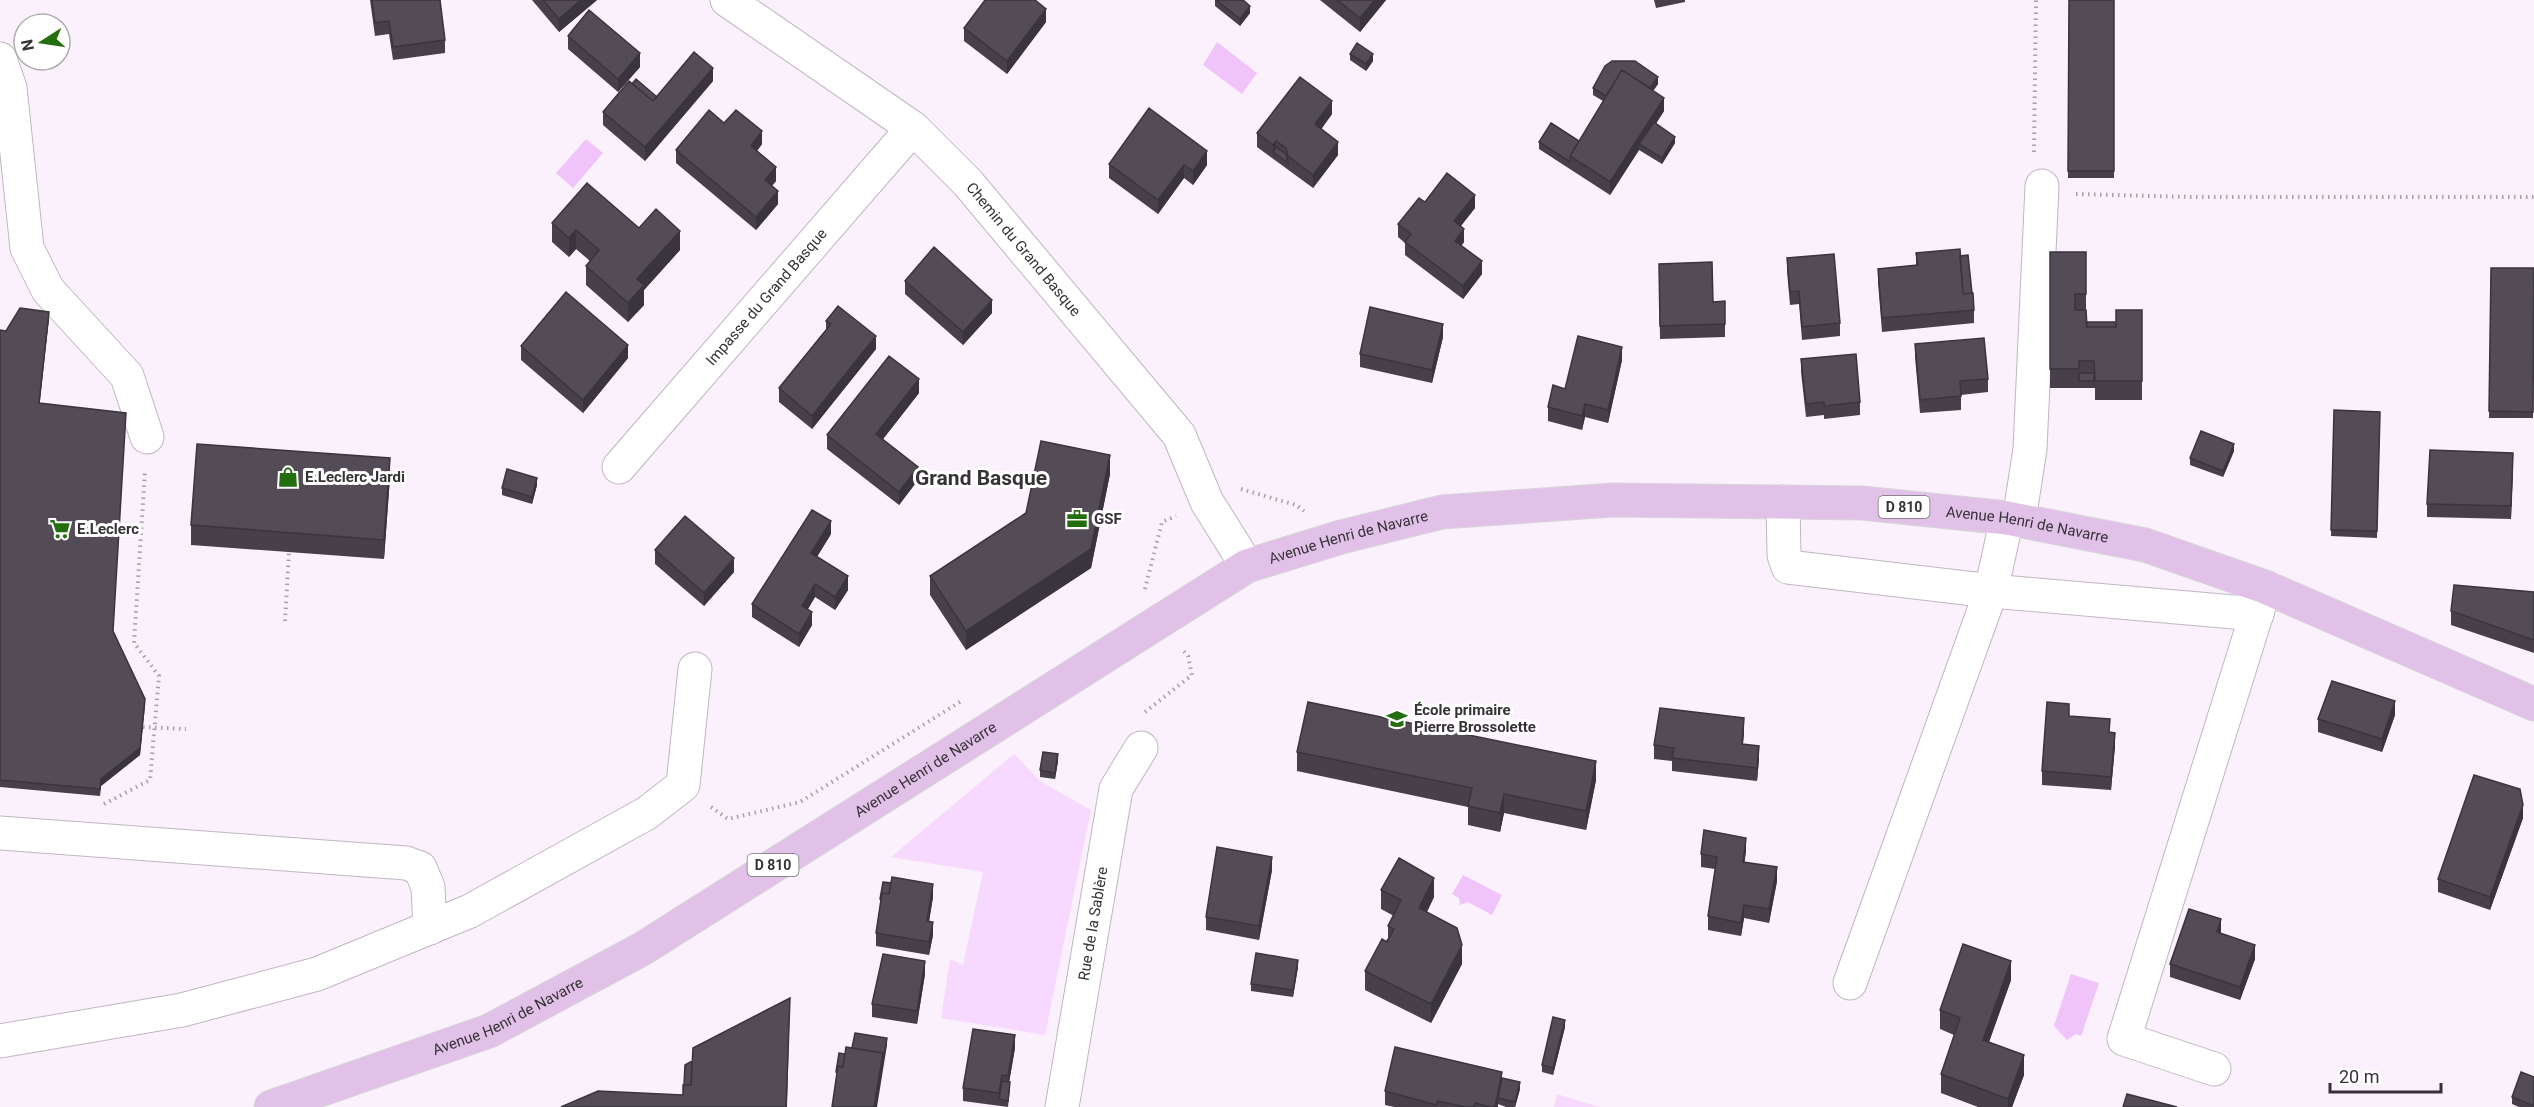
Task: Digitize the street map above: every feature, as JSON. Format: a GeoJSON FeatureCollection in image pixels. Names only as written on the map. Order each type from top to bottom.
{"type":"FeatureCollection","features":[{"type":"Feature","properties":{"kind":"main road","name":"Avenue Henri de Navarre"},"geometry":{"type":"LineString","coordinates":[[271,1107],[489,1031],[642,949],[1247,566],[1341,537],[1442,512],[1613,500],[1783,502],[1862,503],[2013,519],[2145,544],[2261,600],[2534,704]]}},
{"type":"Feature","properties":{"kind":"street","name":"Chemin du Grand Basque"},"geometry":{"type":"LineString","coordinates":[[727,0],[913,128],[968,183],[1179,435],[1207,502],[1247,566]]}},
{"type":"Feature","properties":{"kind":"street"},"geometry":{"type":"LineString","coordinates":[[0,59],[10,88],[27,248],[48,290],[127,376],[147,437]]}},
{"type":"Feature","properties":{"kind":"street","name":"Impasse du Grand Basque"},"geometry":{"type":"LineString","coordinates":[[619,467],[913,128]]}},
{"type":"Feature","properties":{"kind":"street"},"geometry":{"type":"LineString","coordinates":[[1850,983],[1991,591],[2013,519],[2030,449],[2042,186]]}},
{"type":"Feature","properties":{"kind":"street"},"geometry":{"type":"LineString","coordinates":[[1783,502],[1784,555],[1788,567],[1991,591],[2261,600],[2124,1039],[2214,1069]]}},
{"type":"Feature","properties":{"kind":"street"},"geometry":{"type":"LineString","coordinates":[[0,1041],[193,1007],[317,974],[470,911],[637,818],[683,786],[695,669]]}},
{"type":"Feature","properties":{"kind":"street","name":"Rue de la Sablère"},"geometry":{"type":"LineString","coordinates":[[1062,1107],[1116,789],[1141,748]]}},
{"type":"Feature","properties":{"kind":"street"},"geometry":{"type":"LineString","coordinates":[[0,833],[406,863],[420,868],[428,886],[430,927]]}},
{"type":"Feature","properties":{"kind":"path"},"geometry":{"type":"LineString","coordinates":[[2036,0],[2034,168],[2042,186],[2058,193],[2191,197],[2534,196]]}},
{"type":"Feature","properties":{"kind":"path"},"geometry":{"type":"LineString","coordinates":[[77,840],[78,817],[150,780],[159,676],[134,643],[147,437]]}},
{"type":"Feature","properties":{"kind":"path"},"geometry":{"type":"LineString","coordinates":[[285,621],[289,552]]}},
{"type":"Feature","properties":{"kind":"path"},"geometry":{"type":"LineString","coordinates":[[1134,593],[1144,587]]}},
{"type":"Feature","properties":{"kind":"path"},"geometry":{"type":"LineString","coordinates":[[683,786],[728,819],[800,802],[972,694]]}},
{"type":"Feature","properties":{"kind":"path"},"geometry":{"type":"LineString","coordinates":[[142,727],[186,729]]}},
{"type":"Feature","properties":{"kind":"shaded area"},"geometry":{"type":"Polygon","coordinates":[[[1217,42],[1257,73],[1242,94],[1203,65],[1217,42]]]}},
{"type":"Feature","properties":{"kind":"shaded area"},"geometry":{"type":"Polygon","coordinates":[[[586,139],[603,153],[573,188],[556,173],[586,139]]]}},
{"type":"Feature","properties":{"kind":"shaded area"},"geometry":{"type":"Polygon","coordinates":[[[1014,754],[1040,781],[1091,810],[1045,1035],[941,1018],[950,959],[963,965],[983,872],[891,857],[1014,754]]]}},
{"type":"Feature","properties":{"kind":"shaded area"},"geometry":{"type":"Polygon","coordinates":[[[1463,875],[1502,895],[1492,915],[1468,902],[1460,905],[1459,898],[1452,894],[1463,875]]]}},
{"type":"Feature","properties":{"kind":"shaded area"},"geometry":{"type":"Polygon","coordinates":[[[2071,974],[2099,983],[2081,1036],[2076,1034],[2067,1040],[2054,1026],[2071,974]]]}},
{"type":"Feature","properties":{"kind":"shaded area"},"geometry":{"type":"Polygon","coordinates":[[[1557,1094],[1599,1107],[1554,1107],[1557,1094]]]}},
{"type":"Feature","properties":{"kind":"building"},"geometry":{"type":"Polygon","coordinates":[[[372,0],[440,0],[445,40],[393,47],[389,21],[375,23],[372,0]]]}},
{"type":"Feature","properties":{"kind":"building"},"geometry":{"type":"Polygon","coordinates":[[[543,0],[581,0],[559,19],[543,0]]]}},
{"type":"Feature","properties":{"kind":"building"},"geometry":{"type":"Polygon","coordinates":[[[985,0],[1035,0],[1046,9],[1007,61],[964,28],[985,0]]]}},
{"type":"Feature","properties":{"kind":"building"},"geometry":{"type":"Polygon","coordinates":[[[1216,0],[1243,0],[1250,6],[1240,19],[1216,0]]]}},
{"type":"Feature","properties":{"kind":"building"},"geometry":{"type":"Polygon","coordinates":[[[1337,0],[1375,0],[1360,18],[1337,0]]]}},
{"type":"Feature","properties":{"kind":"building"},"geometry":{"type":"Polygon","coordinates":[[[2069,0],[2114,0],[2114,171],[2068,171],[2069,0]]]}},
{"type":"Feature","properties":{"kind":"building"},"geometry":{"type":"Polygon","coordinates":[[[589,10],[640,53],[618,79],[568,36],[589,10]]]}},
{"type":"Feature","properties":{"kind":"building"},"geometry":{"type":"Polygon","coordinates":[[[1357,43],[1373,54],[1366,64],[1350,54],[1357,43]]]}},
{"type":"Feature","properties":{"kind":"building"},"geometry":{"type":"Polygon","coordinates":[[[694,52],[713,68],[645,147],[603,112],[629,81],[653,101],[694,52]]]}},
{"type":"Feature","properties":{"kind":"building"},"geometry":{"type":"Polygon","coordinates":[[[1612,61],[1635,61],[1658,77],[1650,88],[1622,70],[1606,96],[1593,88],[1605,66],[1612,61]]]}},
{"type":"Feature","properties":{"kind":"building"},"geometry":{"type":"Polygon","coordinates":[[[1622,70],[1664,98],[1610,182],[1570,156],[1622,70]]]}},
{"type":"Feature","properties":{"kind":"building"},"geometry":{"type":"Polygon","coordinates":[[[1300,77],[1332,101],[1315,124],[1338,142],[1313,175],[1288,156],[1286,148],[1276,141],[1273,145],[1257,133],[1300,77]]]}},
{"type":"Feature","properties":{"kind":"building"},"geometry":{"type":"Polygon","coordinates":[[[636,79],[657,97],[653,101],[632,84],[636,79]]]}},
{"type":"Feature","properties":{"kind":"building"},"geometry":{"type":"Polygon","coordinates":[[[1149,108],[1207,151],[1193,171],[1184,165],[1158,200],[1109,164],[1149,108]]]}},
{"type":"Feature","properties":{"kind":"building"},"geometry":{"type":"Polygon","coordinates":[[[709,110],[724,123],[736,110],[762,131],[751,146],[776,167],[765,180],[778,191],[756,217],[676,150],[709,110]]]}},
{"type":"Feature","properties":{"kind":"building"},"geometry":{"type":"Polygon","coordinates":[[[1654,122],[1675,137],[1662,158],[1639,144],[1654,122]]]}},
{"type":"Feature","properties":{"kind":"building"},"geometry":{"type":"Polygon","coordinates":[[[1551,123],[1579,141],[1570,156],[1570,162],[1539,142],[1551,123]]]}},
{"type":"Feature","properties":{"kind":"building"},"geometry":{"type":"Polygon","coordinates":[[[1276,147],[1286,154],[1288,163],[1273,152],[1276,147]]]}},
{"type":"Feature","properties":{"kind":"building"},"geometry":{"type":"Polygon","coordinates":[[[1447,173],[1475,195],[1454,221],[1464,229],[1455,241],[1482,261],[1463,286],[1405,242],[1411,234],[1398,224],[1419,198],[1425,202],[1447,173]]]}},
{"type":"Feature","properties":{"kind":"building"},"geometry":{"type":"Polygon","coordinates":[[[587,183],[639,228],[656,209],[680,231],[637,279],[644,285],[628,303],[586,266],[599,250],[576,230],[569,238],[552,223],[587,183]]]}},
{"type":"Feature","properties":{"kind":"building"},"geometry":{"type":"Polygon","coordinates":[[[934,247],[992,300],[963,332],[905,281],[934,247]]]}},
{"type":"Feature","properties":{"kind":"building"},"geometry":{"type":"Polygon","coordinates":[[[1960,249],[1963,294],[1973,293],[1974,310],[1882,318],[1878,269],[1918,265],[1916,253],[1960,249]]]}},
{"type":"Feature","properties":{"kind":"building"},"geometry":{"type":"Polygon","coordinates":[[[2050,252],[2086,252],[2086,294],[2075,294],[2075,310],[2086,310],[2087,327],[2116,327],[2116,310],[2142,310],[2142,381],[2095,381],[2094,361],[2079,361],[2079,369],[2050,369],[2050,252]]]}},
{"type":"Feature","properties":{"kind":"building"},"geometry":{"type":"Polygon","coordinates":[[[1834,254],[1840,323],[1802,327],[1799,291],[1790,292],[1787,258],[1834,254]]]}},
{"type":"Feature","properties":{"kind":"building"},"geometry":{"type":"Polygon","coordinates":[[[1968,255],[1972,293],[1963,294],[1960,256],[1968,255]]]}},
{"type":"Feature","properties":{"kind":"building"},"geometry":{"type":"Polygon","coordinates":[[[1712,262],[1713,302],[1725,301],[1725,324],[1660,326],[1659,264],[1712,262]]]}},
{"type":"Feature","properties":{"kind":"building"},"geometry":{"type":"Polygon","coordinates":[[[2491,268],[2534,268],[2533,412],[2489,411],[2491,268]]]}},
{"type":"Feature","properties":{"kind":"building"},"geometry":{"type":"Polygon","coordinates":[[[566,292],[628,345],[583,400],[521,346],[566,292]]]}},
{"type":"Feature","properties":{"kind":"building"},"geometry":{"type":"Polygon","coordinates":[[[838,306],[876,336],[812,416],[779,388],[831,324],[826,321],[838,306]]]}},
{"type":"Feature","properties":{"kind":"building"},"geometry":{"type":"Polygon","coordinates":[[[1370,307],[1443,324],[1432,370],[1360,354],[1370,307]]]}},
{"type":"Feature","properties":{"kind":"building","name":"E.Leclerc"},"geometry":{"type":"Polygon","coordinates":[[[20,308],[49,312],[39,403],[126,413],[113,631],[145,699],[140,748],[101,779],[100,789],[0,780],[0,330],[6,331],[20,308]]]}},
{"type":"Feature","properties":{"kind":"building"},"geometry":{"type":"Polygon","coordinates":[[[2086,322],[2116,322],[2116,327],[2087,327],[2086,322]]]}},
{"type":"Feature","properties":{"kind":"building"},"geometry":{"type":"Polygon","coordinates":[[[1578,336],[1622,347],[1608,410],[1585,404],[1582,416],[1548,407],[1553,385],[1565,389],[1578,336]]]}},
{"type":"Feature","properties":{"kind":"building"},"geometry":{"type":"Polygon","coordinates":[[[1984,338],[1988,379],[1960,381],[1961,396],[1920,400],[1915,344],[1984,338]]]}},
{"type":"Feature","properties":{"kind":"building"},"geometry":{"type":"Polygon","coordinates":[[[1856,354],[1860,402],[1824,406],[1824,402],[1806,404],[1801,359],[1856,354]]]}},
{"type":"Feature","properties":{"kind":"building"},"geometry":{"type":"Polygon","coordinates":[[[889,356],[919,379],[876,434],[918,467],[899,492],[827,435],[889,356]]]}},
{"type":"Feature","properties":{"kind":"building"},"geometry":{"type":"Polygon","coordinates":[[[2079,373],[2094,373],[2094,381],[2079,381],[2079,373]]]}},
{"type":"Feature","properties":{"kind":"building"},"geometry":{"type":"Polygon","coordinates":[[[2334,410],[2380,412],[2377,531],[2331,530],[2334,410]]]}},
{"type":"Feature","properties":{"kind":"building"},"geometry":{"type":"Polygon","coordinates":[[[2201,431],[2234,444],[2223,471],[2190,458],[2201,431]]]}},
{"type":"Feature","properties":{"kind":"building"},"geometry":{"type":"Polygon","coordinates":[[[1041,441],[1110,455],[1091,549],[966,631],[930,576],[1026,513],[1041,441]]]}},
{"type":"Feature","properties":{"kind":"building"},"geometry":{"type":"Polygon","coordinates":[[[197,444],[390,458],[384,540],[191,525],[197,444]]]}},
{"type":"Feature","properties":{"kind":"building"},"geometry":{"type":"Polygon","coordinates":[[[2430,450],[2513,453],[2511,506],[2427,504],[2430,450]]]}},
{"type":"Feature","properties":{"kind":"building"},"geometry":{"type":"Polygon","coordinates":[[[507,469],[537,478],[532,497],[502,488],[507,469]]]}},
{"type":"Feature","properties":{"kind":"building"},"geometry":{"type":"Polygon","coordinates":[[[812,510],[831,521],[811,553],[848,576],[835,597],[815,584],[802,606],[812,612],[799,634],[752,604],[812,510]]]}},
{"type":"Feature","properties":{"kind":"building"},"geometry":{"type":"Polygon","coordinates":[[[685,516],[734,558],[704,593],[655,550],[685,516]]]}},
{"type":"Feature","properties":{"kind":"building"},"geometry":{"type":"Polygon","coordinates":[[[2454,585],[2534,592],[2534,640],[2451,611],[2454,585]]]}},
{"type":"Feature","properties":{"kind":"building"},"geometry":{"type":"Polygon","coordinates":[[[2332,681],[2395,701],[2382,739],[2318,719],[2332,681]]]}},
{"type":"Feature","properties":{"kind":"building"},"geometry":{"type":"Polygon","coordinates":[[[1308,702],[1596,761],[1586,811],[1504,794],[1500,813],[1468,806],[1472,788],[1297,752],[1308,702]]]}},
{"type":"Feature","properties":{"kind":"building"},"geometry":{"type":"Polygon","coordinates":[[[2047,702],[2069,704],[2069,716],[2110,719],[2109,732],[2115,733],[2111,777],[2042,771],[2047,702]]]}},
{"type":"Feature","properties":{"kind":"building"},"geometry":{"type":"Polygon","coordinates":[[[1660,708],[1744,718],[1742,744],[1759,746],[1757,768],[1672,758],[1674,748],[1654,745],[1660,708]]]}},
{"type":"Feature","properties":{"kind":"building"},"geometry":{"type":"Polygon","coordinates":[[[1043,752],[1058,754],[1055,773],[1040,770],[1043,752]]]}},
{"type":"Feature","properties":{"kind":"building"},"geometry":{"type":"Polygon","coordinates":[[[2474,775],[2520,789],[2523,805],[2490,897],[2438,879],[2474,775]]]}},
{"type":"Feature","properties":{"kind":"building"},"geometry":{"type":"Polygon","coordinates":[[[1704,830],[1746,838],[1743,862],[1777,867],[1769,909],[1744,905],[1741,923],[1708,916],[1717,857],[1701,854],[1704,830]]]}},
{"type":"Feature","properties":{"kind":"building"},"geometry":{"type":"Polygon","coordinates":[[[1217,847],[1272,857],[1259,926],[1206,917],[1217,847]]]}},
{"type":"Feature","properties":{"kind":"building"},"geometry":{"type":"Polygon","coordinates":[[[1399,858],[1434,878],[1419,908],[1457,928],[1462,945],[1431,1004],[1365,971],[1382,939],[1387,942],[1394,929],[1388,926],[1401,900],[1381,890],[1399,858]]]}},
{"type":"Feature","properties":{"kind":"building"},"geometry":{"type":"Polygon","coordinates":[[[892,877],[933,884],[927,921],[933,922],[929,942],[876,933],[882,893],[889,894],[892,877]]]}},
{"type":"Feature","properties":{"kind":"building"},"geometry":{"type":"Polygon","coordinates":[[[883,882],[891,883],[889,894],[882,893],[881,900],[880,899],[883,882]]]}},
{"type":"Feature","properties":{"kind":"building"},"geometry":{"type":"Polygon","coordinates":[[[2189,909],[2221,919],[2217,932],[2255,945],[2240,987],[2170,964],[2189,909]]]}},
{"type":"Feature","properties":{"kind":"building"},"geometry":{"type":"Polygon","coordinates":[[[1963,944],[2011,961],[1983,1040],[2024,1055],[2008,1099],[1941,1074],[1960,1018],[1940,1010],[1963,944]]]}},
{"type":"Feature","properties":{"kind":"building"},"geometry":{"type":"Polygon","coordinates":[[[1256,953],[1298,960],[1293,990],[1251,984],[1256,953]]]}},
{"type":"Feature","properties":{"kind":"building"},"geometry":{"type":"Polygon","coordinates":[[[883,954],[925,961],[917,1011],[872,1004],[883,954]]]}},
{"type":"Feature","properties":{"kind":"building"},"geometry":{"type":"Polygon","coordinates":[[[790,998],[786,1107],[561,1107],[598,1091],[683,1095],[683,1085],[691,1085],[693,1048],[790,998]]]}},
{"type":"Feature","properties":{"kind":"building"},"geometry":{"type":"Polygon","coordinates":[[[1553,1017],[1565,1020],[1553,1068],[1542,1065],[1553,1017]]]}},
{"type":"Feature","properties":{"kind":"building"},"geometry":{"type":"Polygon","coordinates":[[[973,1029],[1015,1035],[1008,1076],[1002,1075],[999,1093],[963,1088],[973,1029]]]}},
{"type":"Feature","properties":{"kind":"building"},"geometry":{"type":"Polygon","coordinates":[[[855,1033],[887,1038],[883,1060],[883,1053],[852,1048],[855,1033]]]}},
{"type":"Feature","properties":{"kind":"building"},"geometry":{"type":"Polygon","coordinates":[[[846,1047],[883,1053],[874,1107],[832,1107],[838,1066],[843,1067],[846,1047]]]}},
{"type":"Feature","properties":{"kind":"building"},"geometry":{"type":"Polygon","coordinates":[[[1395,1047],[1502,1072],[1495,1107],[1475,1103],[1474,1107],[1465,1107],[1438,1101],[1436,1105],[1385,1091],[1395,1047]]]}},
{"type":"Feature","properties":{"kind":"building"},"geometry":{"type":"Polygon","coordinates":[[[839,1053],[845,1054],[843,1067],[838,1066],[836,1072],[839,1053]]]}},
{"type":"Feature","properties":{"kind":"building"},"geometry":{"type":"Polygon","coordinates":[[[692,1061],[691,1085],[684,1085],[685,1065],[692,1061]]]}},
{"type":"Feature","properties":{"kind":"building"},"geometry":{"type":"Polygon","coordinates":[[[2521,1072],[2534,1077],[2534,1106],[2512,1097],[2521,1072]]]}},
{"type":"Feature","properties":{"kind":"building"},"geometry":{"type":"Polygon","coordinates":[[[1502,1078],[1520,1082],[1515,1102],[1498,1098],[1502,1078]]]}},
{"type":"Feature","properties":{"kind":"building"},"geometry":{"type":"Polygon","coordinates":[[[1002,1081],[1010,1082],[1008,1101],[999,1099],[1002,1081]]]}},
{"type":"Feature","properties":{"kind":"building"},"geometry":{"type":"Polygon","coordinates":[[[2127,1094],[2177,1107],[2123,1107],[2127,1094]]]}},
{"type":"Feature","properties":{"kind":"place","name":"E.Leclerc Jardi"},"geometry":{"type":"Point","coordinates":[288,477]}},
{"type":"Feature","properties":{"kind":"place","name":"GSF"},"geometry":{"type":"Point","coordinates":[1077,519]}},
{"type":"Feature","properties":{"kind":"place","name":"E.Leclerc"},"geometry":{"type":"Point","coordinates":[60,529]}},
{"type":"Feature","properties":{"kind":"place","name":"École primaire Pierre Brossolette"},"geometry":{"type":"Point","coordinates":[1397,719]}},
{"type":"Feature","properties":{"kind":"district","name":"Grand Basque"},"geometry":{"type":"Point","coordinates":[981,478]}}]}
